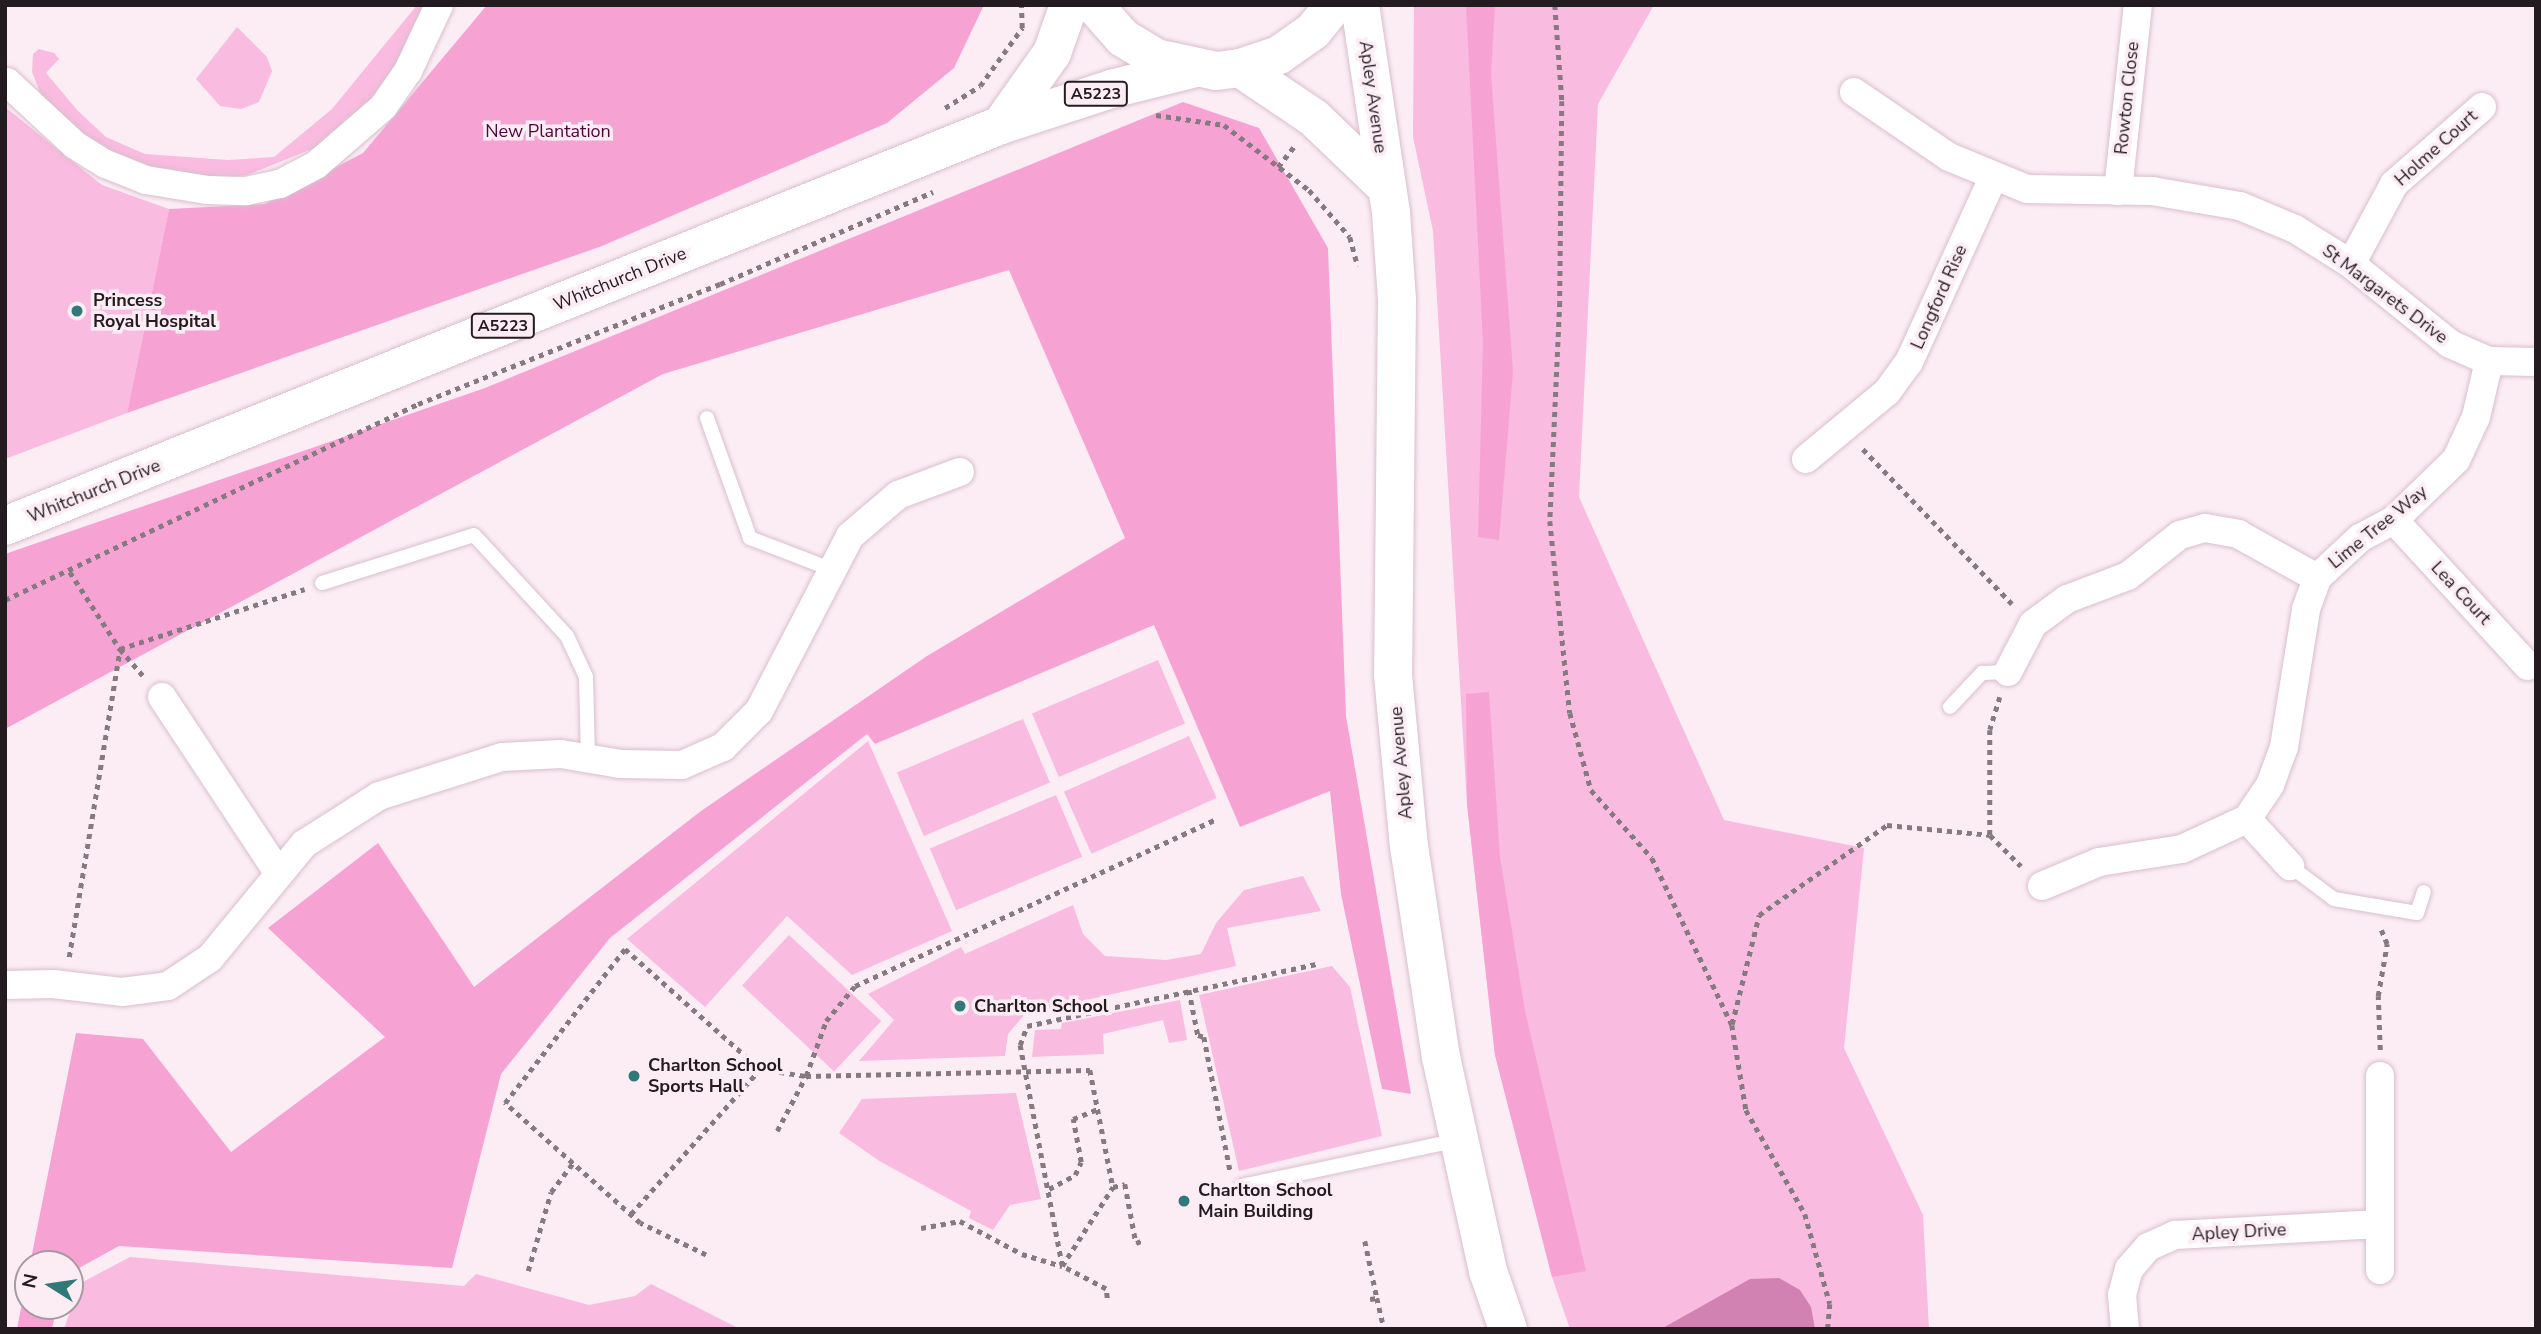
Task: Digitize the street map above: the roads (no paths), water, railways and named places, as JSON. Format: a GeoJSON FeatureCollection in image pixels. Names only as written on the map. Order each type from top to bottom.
{"type":"FeatureCollection","features":[{"type":"Feature","properties":{"kind":"main road","name":"A5223"},"geometry":{"type":"LineString","coordinates":[[1001,125],[1052,52],[1069,5]]}},
{"type":"Feature","properties":{"kind":"main road","name":"Whitchurch Drive"},"geometry":{"type":"LineString","coordinates":[[1094,5],[1123,38],[1156,58],[1192,69]]}},
{"type":"Feature","properties":{"kind":"main road","name":"Whitchurch Drive"},"geometry":{"type":"LineString","coordinates":[[5,526],[1001,125],[1111,89],[1192,69],[1240,68],[1279,55],[1313,31],[1334,5]]}},
{"type":"Feature","properties":{"kind":"main road","name":"Apley Avenue"},"geometry":{"type":"LineString","coordinates":[[1360,5],[1387,188],[1396,299],[1393,675],[1409,846],[1441,1057],[1488,1271],[1507,1329]]}},
{"type":"Feature","properties":{"kind":"main road","name":"Apley Avenue"},"geometry":{"type":"LineString","coordinates":[[1240,68],[1314,118],[1387,188]]}},
{"type":"Feature","properties":{"kind":"street"},"geometry":{"type":"LineString","coordinates":[[7,82],[58,131],[106,164],[146,180],[246,191],[281,184],[316,164],[383,107],[408,71],[439,5]]}},
{"type":"Feature","properties":{"kind":"street","name":"Rowton Close"},"geometry":{"type":"LineString","coordinates":[[2118,191],[2138,5]]}},
{"type":"Feature","properties":{"kind":"street","name":"St Margarets Drive"},"geometry":{"type":"LineString","coordinates":[[1854,92],[1913,136],[1993,178],[2027,189],[2152,191],[2241,206],[2295,229],[2351,264],[2450,344],[2488,361]]}},
{"type":"Feature","properties":{"kind":"street","name":"Holme Court"},"geometry":{"type":"LineString","coordinates":[[2351,264],[2394,184],[2482,107]]}},
{"type":"Feature","properties":{"kind":"street","name":"Longford Rise"},"geometry":{"type":"LineString","coordinates":[[1805,459],[1887,392],[1909,362],[1993,178]]}},
{"type":"Feature","properties":{"kind":"street"},"geometry":{"type":"LineString","coordinates":[[2488,361],[2536,362]]}},
{"type":"Feature","properties":{"kind":"street","name":"Lime Tree Way"},"geometry":{"type":"LineString","coordinates":[[2247,819],[2270,785],[2284,747],[2306,609],[2317,578],[2360,538],[2394,520],[2456,460],[2476,417],[2488,361]]}},
{"type":"Feature","properties":{"kind":"street"},"geometry":{"type":"LineString","coordinates":[[5,985],[59,985],[122,992],[168,986],[210,958],[304,844],[379,796],[502,757],[561,754],[621,764],[682,765],[723,747],[759,711],[850,536],[898,495],[960,472]]}},
{"type":"Feature","properties":{"kind":"street","name":"Lea Court"},"geometry":{"type":"LineString","coordinates":[[2394,520],[2532,665]]}},
{"type":"Feature","properties":{"kind":"street"},"geometry":{"type":"LineString","coordinates":[[2008,672],[2032,624],[2067,599],[2128,576],[2180,535],[2205,528],[2238,534],[2317,578]]}},
{"type":"Feature","properties":{"kind":"street"},"geometry":{"type":"LineString","coordinates":[[162,697],[279,874]]}},
{"type":"Feature","properties":{"kind":"street"},"geometry":{"type":"LineString","coordinates":[[2042,886],[2099,862],[2182,849],[2247,819],[2290,866]]}},
{"type":"Feature","properties":{"kind":"street"},"geometry":{"type":"LineString","coordinates":[[2380,1076],[2380,1270]]}},
{"type":"Feature","properties":{"kind":"street","name":"Apley Drive"},"geometry":{"type":"LineString","coordinates":[[2124,1329],[2122,1295],[2129,1269],[2148,1247],[2175,1235],[2379,1224]]}},
{"type":"Feature","properties":{"kind":"lane"},"geometry":{"type":"LineString","coordinates":[[707,418],[750,538],[833,570]]}},
{"type":"Feature","properties":{"kind":"lane"},"geometry":{"type":"LineString","coordinates":[[322,583],[474,535],[567,636],[586,677],[588,758]]}},
{"type":"Feature","properties":{"kind":"lane"},"geometry":{"type":"LineString","coordinates":[[1950,707],[1982,673],[2008,672]]}},
{"type":"Feature","properties":{"kind":"lane"},"geometry":{"type":"LineString","coordinates":[[2290,866],[2334,899],[2417,913],[2424,892]]}},
{"type":"Feature","properties":{"kind":"lane"},"geometry":{"type":"LineString","coordinates":[[1242,1186],[1459,1140]]}},
{"type":"Feature","properties":{"kind":"place","name":"Princess Royal Hospital"},"geometry":{"type":"Point","coordinates":[77,311]}},
{"type":"Feature","properties":{"kind":"place","name":"Charlton School"},"geometry":{"type":"Point","coordinates":[960,1006]}},
{"type":"Feature","properties":{"kind":"place","name":"Charlton School Sports Hall"},"geometry":{"type":"Point","coordinates":[634,1076]}},
{"type":"Feature","properties":{"kind":"place","name":"Charlton School Main Building"},"geometry":{"type":"Point","coordinates":[1184,1201]}},
{"type":"Feature","properties":{"kind":"park label","name":"New Plantation"},"geometry":{"type":"Point","coordinates":[548,131]}}]}
